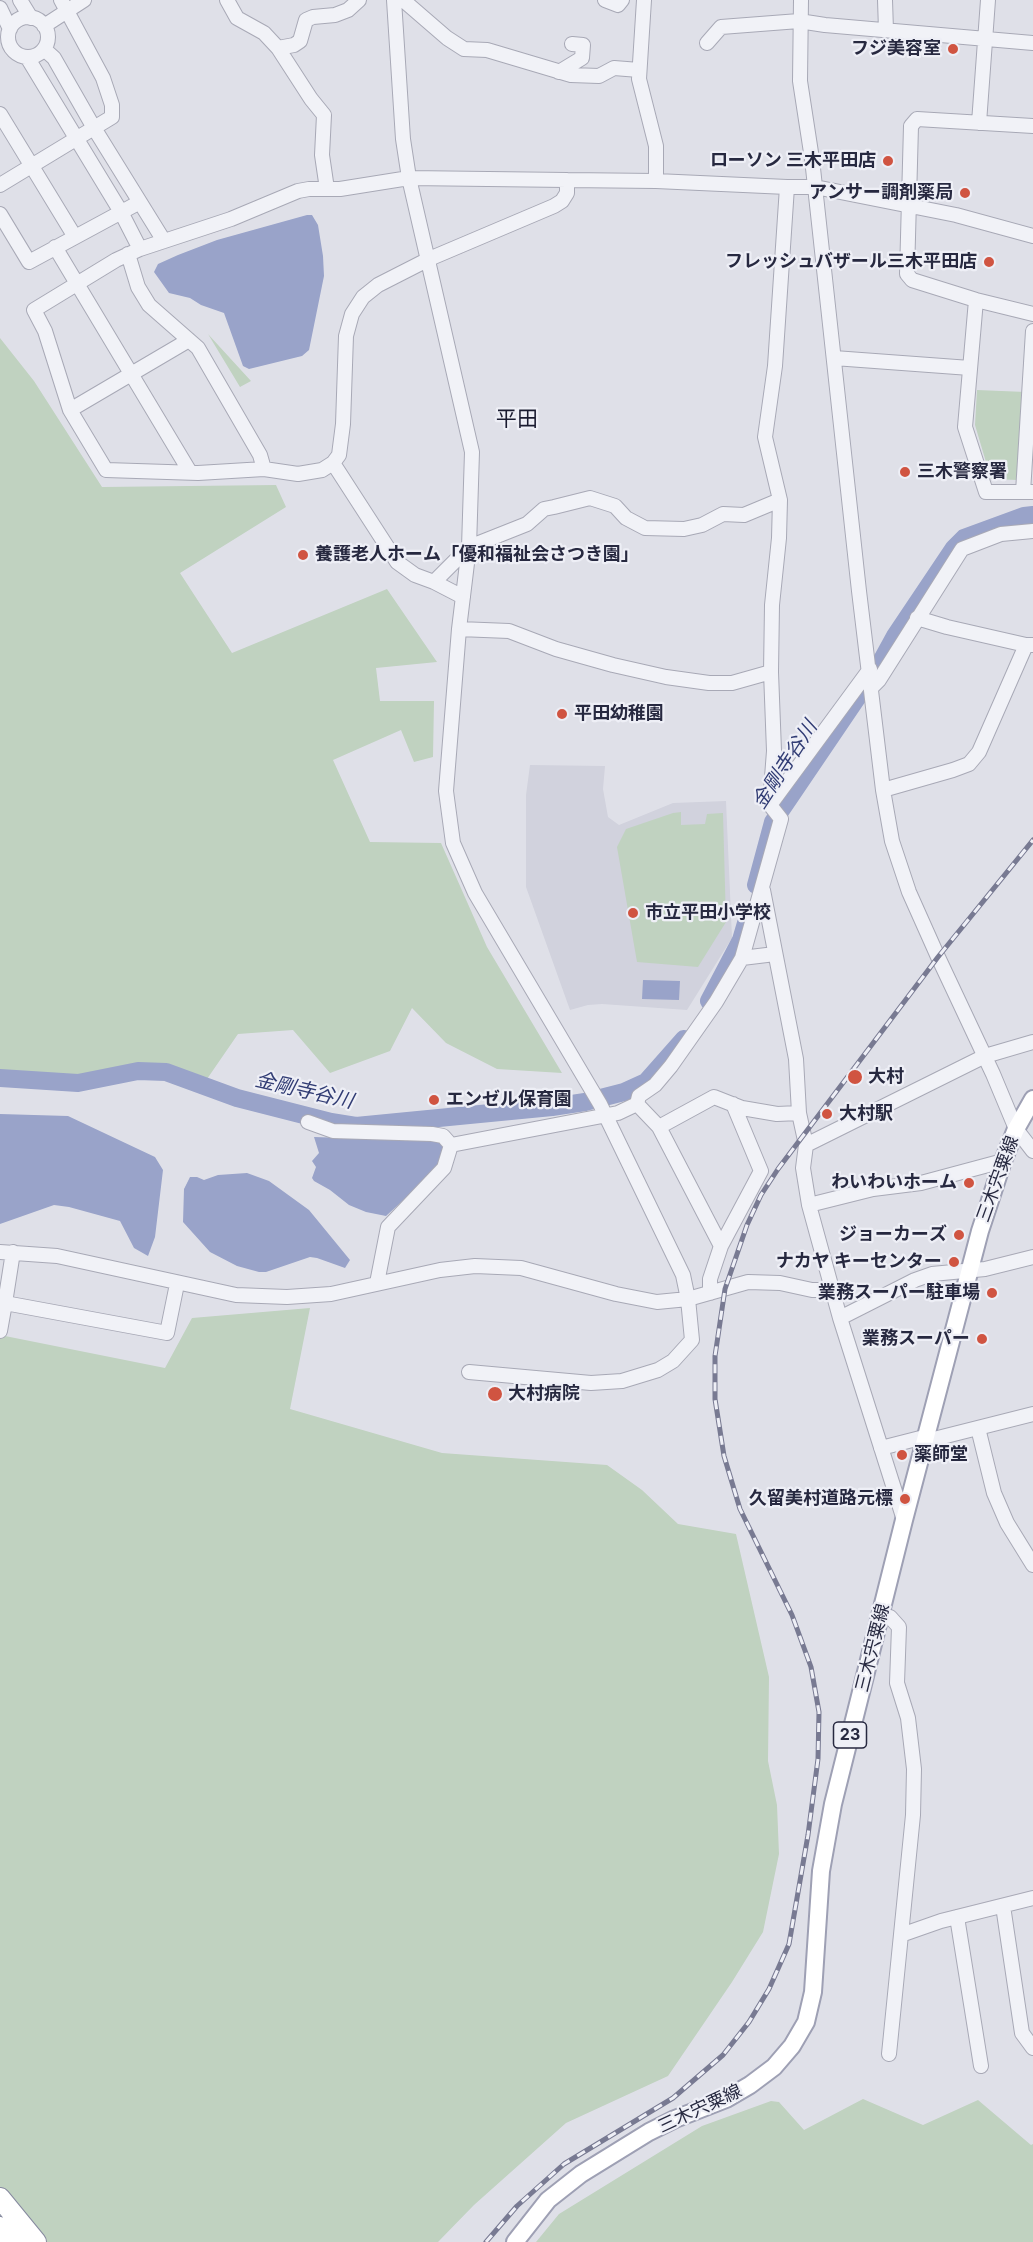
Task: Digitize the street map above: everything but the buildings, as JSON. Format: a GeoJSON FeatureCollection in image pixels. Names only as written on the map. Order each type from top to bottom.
{"type":"FeatureCollection","features":[{"type":"Feature","properties":{"kind":"highway"},"geometry":{"type":"LineString","coordinates":[[0,2198],[36,2242]]}},
{"type":"Feature","properties":{"kind":"highway"},"geometry":{"type":"LineString","coordinates":[[0,2226],[13,2242]]}},
{"type":"Feature","properties":{"kind":"main road","name":"三木宍粟線"},"geometry":{"type":"LineString","coordinates":[[515,2242],[548,2200],[581,2174],[649,2132],[726,2099],[774,2067],[792,2046],[806,2022],[813,1992],[821,1871],[826,1836],[904,1520],[980,1231],[1003,1161],[1016,1129],[1033,1099]]}},
{"type":"Feature","properties":{"kind":"street"},"geometry":{"type":"LineString","coordinates":[[20,0],[31,18]]}},
{"type":"Feature","properties":{"kind":"street"},"geometry":{"type":"LineString","coordinates":[[44,26],[64,6],[84,0]]}},
{"type":"Feature","properties":{"kind":"street"},"geometry":{"type":"LineString","coordinates":[[227,0],[237,18],[264,33],[278,48],[324,115],[322,155],[327,189]]}},
{"type":"Feature","properties":{"kind":"street"},"geometry":{"type":"LineString","coordinates":[[278,48],[294,45],[300,41],[306,20],[322,15],[335,15],[353,6],[359,0]]}},
{"type":"Feature","properties":{"kind":"street"},"geometry":{"type":"LineString","coordinates":[[394,0],[403,139],[409,178],[472,452],[469,547],[459,629],[446,791],[453,843],[475,893],[605,1114],[683,1275],[692,1340],[673,1361],[658,1370],[622,1381],[591,1383],[469,1372]]}},
{"type":"Feature","properties":{"kind":"street"},"geometry":{"type":"LineString","coordinates":[[403,0],[447,38],[464,49],[487,50],[571,75],[598,76],[614,68],[639,70]]}},
{"type":"Feature","properties":{"kind":"street"},"geometry":{"type":"LineString","coordinates":[[605,0],[618,5],[622,0]]}},
{"type":"Feature","properties":{"kind":"street"},"geometry":{"type":"LineString","coordinates":[[644,0],[639,79],[656,146],[656,181]]}},
{"type":"Feature","properties":{"kind":"street"},"geometry":{"type":"LineString","coordinates":[[801,0],[800,81],[815,187],[883,790],[892,841],[909,892],[1016,1129],[1031,1145]]}},
{"type":"Feature","properties":{"kind":"street"},"geometry":{"type":"LineString","coordinates":[[885,0],[886,30]]}},
{"type":"Feature","properties":{"kind":"street"},"geometry":{"type":"LineString","coordinates":[[979,123],[988,0]]}},
{"type":"Feature","properties":{"kind":"street"},"geometry":{"type":"LineString","coordinates":[[0,185],[112,117],[112,105],[103,78],[64,6]]}},
{"type":"Feature","properties":{"kind":"street"},"geometry":{"type":"LineString","coordinates":[[0,8],[10,28],[5,50],[20,56],[34,57],[44,49],[48,36],[44,26],[37,20],[31,18],[18,20],[10,28]]}},
{"type":"Feature","properties":{"kind":"street"},"geometry":{"type":"LineString","coordinates":[[707,43],[721,27],[799,21],[1033,43]]}},
{"type":"Feature","properties":{"kind":"street"},"geometry":{"type":"LineString","coordinates":[[559,72],[582,58],[583,45],[572,44]]}},
{"type":"Feature","properties":{"kind":"street"},"geometry":{"type":"LineString","coordinates":[[44,49],[54,58],[164,241]]}},
{"type":"Feature","properties":{"kind":"street"},"geometry":{"type":"LineString","coordinates":[[27,57],[121,212],[134,252],[138,287],[149,305],[198,348],[260,455],[264,469]]}},
{"type":"Feature","properties":{"kind":"street"},"geometry":{"type":"LineString","coordinates":[[0,114],[75,237]]}},
{"type":"Feature","properties":{"kind":"street"},"geometry":{"type":"LineString","coordinates":[[1033,126],[917,119],[910,126],[907,204],[907,274],[912,279],[976,300],[1033,314]]}},
{"type":"Feature","properties":{"kind":"street"},"geometry":{"type":"LineString","coordinates":[[567,180],[567,193],[562,201],[554,206],[429,259],[378,285],[363,297],[352,314],[345,346],[343,424],[339,455],[333,463],[322,470],[298,474],[264,469],[190,472],[106,470],[70,410],[45,332],[34,310],[134,252],[231,219],[298,191],[339,189],[409,178],[656,181],[815,187],[907,204],[1033,236]]}},
{"type":"Feature","properties":{"kind":"street"},"geometry":{"type":"LineString","coordinates":[[637,1104],[639,1096],[655,1085],[691,1039],[742,958],[781,819],[770,805],[774,751],[771,672],[772,604],[779,538],[780,500],[765,437],[775,366],[787,187]]}},
{"type":"Feature","properties":{"kind":"street"},"geometry":{"type":"LineString","coordinates":[[0,214],[29,262],[140,202]]}},
{"type":"Feature","properties":{"kind":"street"},"geometry":{"type":"LineString","coordinates":[[55,247],[190,472]]}},
{"type":"Feature","properties":{"kind":"street"},"geometry":{"type":"LineString","coordinates":[[976,300],[965,428],[986,492],[1028,492],[1033,331]]}},
{"type":"Feature","properties":{"kind":"street"},"geometry":{"type":"LineString","coordinates":[[70,410],[189,340]]}},
{"type":"Feature","properties":{"kind":"street"},"geometry":{"type":"LineString","coordinates":[[834,358],[970,368]]}},
{"type":"Feature","properties":{"kind":"street"},"geometry":{"type":"LineString","coordinates":[[333,463],[397,562],[415,575],[463,597]]}},
{"type":"Feature","properties":{"kind":"street"},"geometry":{"type":"LineString","coordinates":[[434,582],[469,547],[526,524],[544,509],[590,498],[615,506],[626,518],[645,528],[684,529],[702,525],[723,514],[744,515],[780,500]]}},
{"type":"Feature","properties":{"kind":"street"},"geometry":{"type":"LineString","coordinates":[[871,688],[879,680],[962,549],[1000,534],[1033,531]]}},
{"type":"Feature","properties":{"kind":"street"},"geometry":{"type":"LineString","coordinates":[[883,790],[969,764],[980,752],[1030,645],[917,618]]}},
{"type":"Feature","properties":{"kind":"street"},"geometry":{"type":"LineString","coordinates":[[459,629],[509,631],[556,649],[613,665],[666,677],[709,683],[732,683],[771,672]]}},
{"type":"Feature","properties":{"kind":"street"},"geometry":{"type":"LineString","coordinates":[[770,805],[870,669]]}},
{"type":"Feature","properties":{"kind":"street"},"geometry":{"type":"LineString","coordinates":[[762,888],[796,1059],[799,1113],[806,1145],[804,1168],[809,1205],[840,1318],[904,1520]]}},
{"type":"Feature","properties":{"kind":"street"},"geometry":{"type":"LineString","coordinates":[[742,958],[775,954]]}},
{"type":"Feature","properties":{"kind":"street"},"geometry":{"type":"LineString","coordinates":[[806,1145],[985,1056],[1033,1042]]}},
{"type":"Feature","properties":{"kind":"street"},"geometry":{"type":"LineString","coordinates":[[659,1127],[714,1098],[741,1108],[777,1114],[799,1113]]}},
{"type":"Feature","properties":{"kind":"street"},"geometry":{"type":"LineString","coordinates":[[451,1145],[618,1113],[637,1104]]}},
{"type":"Feature","properties":{"kind":"street"},"geometry":{"type":"LineString","coordinates":[[637,1104],[659,1127],[721,1246]]}},
{"type":"Feature","properties":{"kind":"street"},"geometry":{"type":"LineString","coordinates":[[710,1293],[710,1279],[721,1246],[761,1171],[733,1104]]}},
{"type":"Feature","properties":{"kind":"street"},"geometry":{"type":"LineString","coordinates":[[308,1122],[333,1131],[432,1134],[443,1136],[451,1145]]}},
{"type":"Feature","properties":{"kind":"street"},"geometry":{"type":"LineString","coordinates":[[377,1283],[388,1227],[444,1168],[451,1145]]}},
{"type":"Feature","properties":{"kind":"street"},"geometry":{"type":"LineString","coordinates":[[809,1205],[873,1189],[921,1183],[1003,1161]]}},
{"type":"Feature","properties":{"kind":"street"},"geometry":{"type":"LineString","coordinates":[[0,1331],[5,1303],[7,1252],[57,1256],[177,1284],[236,1295],[287,1297],[331,1294],[440,1270],[475,1266],[521,1268],[616,1294],[657,1302],[688,1299],[748,1282],[780,1283],[812,1290],[832,1290]]}},
{"type":"Feature","properties":{"kind":"street"},"geometry":{"type":"LineString","coordinates":[[840,1318],[915,1280],[932,1274],[985,1269],[1033,1257]]}},
{"type":"Feature","properties":{"kind":"street"},"geometry":{"type":"LineString","coordinates":[[5,1303],[167,1334],[177,1284]]}},
{"type":"Feature","properties":{"kind":"street"},"geometry":{"type":"LineString","coordinates":[[881,1448],[1033,1414]]}},
{"type":"Feature","properties":{"kind":"street"},"geometry":{"type":"LineString","coordinates":[[978,1428],[994,1493],[1007,1523],[1033,1565]]}},
{"type":"Feature","properties":{"kind":"street"},"geometry":{"type":"LineString","coordinates":[[882,1615],[890,1617],[899,1627],[897,1683],[908,1718],[914,1769],[913,1815],[889,2054]]}},
{"type":"Feature","properties":{"kind":"street"},"geometry":{"type":"LineString","coordinates":[[901,1935],[957,1917],[1033,1898]]}},
{"type":"Feature","properties":{"kind":"street"},"geometry":{"type":"LineString","coordinates":[[1003,1906],[1022,2033],[1033,2048]]}},
{"type":"Feature","properties":{"kind":"street"},"geometry":{"type":"LineString","coordinates":[[957,1917],[981,2066]]}},
{"type":"Feature","properties":{"kind":"shaded area","name":"市立平田小学校"},"geometry":{"type":"Polygon","coordinates":[[[530,765],[605,766],[603,789],[608,817],[619,825],[673,803],[726,801],[732,938],[687,1010],[602,1004],[570,1010],[526,887],[526,795],[530,765]]]}},
{"type":"Feature","properties":{"kind":"green space"},"geometry":{"type":"Polygon","coordinates":[[[208,334],[251,381],[240,387],[208,334]]]}},
{"type":"Feature","properties":{"kind":"green space"},"geometry":{"type":"Polygon","coordinates":[[[0,338],[34,381],[102,487],[276,485],[286,507],[180,573],[232,653],[387,589],[437,662],[376,668],[380,701],[434,701],[433,757],[414,762],[401,730],[333,760],[370,842],[441,843],[487,947],[562,1073],[497,1069],[446,1043],[412,1008],[390,1051],[330,1073],[293,1030],[238,1034],[207,1079],[145,1063],[75,1077],[0,1070],[0,338]]]}},
{"type":"Feature","properties":{"kind":"green space"},"geometry":{"type":"Polygon","coordinates":[[[977,390],[1026,392],[1018,480],[991,479],[975,425],[977,390]]]}},
{"type":"Feature","properties":{"kind":"green space"},"geometry":{"type":"Polygon","coordinates":[[[681,812],[681,825],[705,824],[707,814],[723,813],[726,922],[698,967],[637,962],[617,847],[626,829],[681,812]]]}},
{"type":"Feature","properties":{"kind":"green space"},"geometry":{"type":"Polygon","coordinates":[[[310,1308],[290,1409],[442,1453],[607,1465],[642,1490],[678,1524],[736,1534],[769,1677],[768,1761],[777,1805],[779,1854],[763,1932],[668,2076],[566,2123],[474,2205],[438,2242],[0,2242],[0,1335],[165,1368],[192,1318],[310,1308]]]}},
{"type":"Feature","properties":{"kind":"green space"},"geometry":{"type":"Polygon","coordinates":[[[863,2099],[923,2125],[978,2100],[1031,2145],[1033,2144],[1033,2242],[536,2242],[559,2214],[702,2126],[771,2101],[779,2102],[804,2130],[863,2099]]]}},
{"type":"Feature","properties":{"kind":"water"},"geometry":{"type":"Polygon","coordinates":[[[312,215],[318,225],[324,276],[309,350],[302,356],[249,369],[243,366],[224,313],[201,305],[190,298],[169,293],[154,272],[158,264],[217,240],[312,215]]]}},
{"type":"Feature","properties":{"kind":"water"},"geometry":{"type":"Polygon","coordinates":[[[643,980],[680,981],[679,1000],[642,999],[643,980]]]}},
{"type":"Feature","properties":{"kind":"water"},"geometry":{"type":"Polygon","coordinates":[[[0,1114],[68,1116],[155,1157],[163,1170],[155,1237],[148,1256],[134,1248],[120,1221],[69,1207],[54,1205],[0,1224],[0,1114]]]}},
{"type":"Feature","properties":{"kind":"water"},"geometry":{"type":"Polygon","coordinates":[[[314,1137],[434,1141],[443,1144],[445,1151],[433,1173],[386,1216],[366,1212],[349,1205],[314,1181],[312,1178],[316,1167],[312,1161],[319,1153],[314,1137]]]}},
{"type":"Feature","properties":{"kind":"water"},"geometry":{"type":"Polygon","coordinates":[[[247,1173],[269,1181],[309,1210],[350,1260],[345,1268],[310,1257],[266,1272],[259,1272],[237,1266],[210,1252],[183,1222],[184,1189],[190,1177],[204,1180],[218,1175],[247,1173]]]}},
{"type":"Feature","properties":{"kind":"waterway","name":"金剛寺谷川"},"geometry":{"type":"LineString","coordinates":[[756,885],[773,822],[878,667],[895,636],[954,548],[964,538],[1024,516],[1033,515]]}},
{"type":"Feature","properties":{"kind":"waterway","name":"金剛寺谷川"},"geometry":{"type":"LineString","coordinates":[[709,1001],[741,940],[746,923]]}},
{"type":"Feature","properties":{"kind":"waterway","name":"金剛寺谷川"},"geometry":{"type":"LineString","coordinates":[[0,1078],[78,1083],[138,1071],[166,1072],[237,1098],[331,1122],[356,1126],[552,1107],[585,1102],[624,1092],[646,1082],[684,1039]]}},
{"type":"Feature","properties":{"kind":"railway"},"geometry":{"type":"LineString","coordinates":[[486,2242],[517,2206],[564,2164],[673,2098],[723,2055],[749,2022],[769,1989],[789,1944],[808,1835],[818,1759],[819,1712],[811,1667],[792,1615],[740,1509],[724,1456],[715,1399],[715,1356],[725,1289],[747,1225],[761,1195],[778,1169],[938,957],[1033,840]]}},
{"type":"Feature","properties":{"kind":"place","name":"フジ美容室"},"geometry":{"type":"Point","coordinates":[953,49]}},
{"type":"Feature","properties":{"kind":"place","name":"ローソン 三木平田店"},"geometry":{"type":"Point","coordinates":[888,161]}},
{"type":"Feature","properties":{"kind":"place","name":"アンサー調剤薬局"},"geometry":{"type":"Point","coordinates":[965,193]}},
{"type":"Feature","properties":{"kind":"place","name":"フレッシュバザール三木平田店"},"geometry":{"type":"Point","coordinates":[989,262]}},
{"type":"Feature","properties":{"kind":"place","name":"三木警察署"},"geometry":{"type":"Point","coordinates":[905,472]}},
{"type":"Feature","properties":{"kind":"place","name":"養護老人ホーム「優和福祉会さつき園」"},"geometry":{"type":"Point","coordinates":[303,555]}},
{"type":"Feature","properties":{"kind":"place","name":"平田幼稚園"},"geometry":{"type":"Point","coordinates":[562,714]}},
{"type":"Feature","properties":{"kind":"place","name":"市立平田小学校"},"geometry":{"type":"Point","coordinates":[633,913]}},
{"type":"Feature","properties":{"kind":"place","name":"大村"},"geometry":{"type":"Point","coordinates":[855,1077]}},
{"type":"Feature","properties":{"kind":"place","name":"エンゼル保育園"},"geometry":{"type":"Point","coordinates":[434,1100]}},
{"type":"Feature","properties":{"kind":"place","name":"大村駅"},"geometry":{"type":"Point","coordinates":[827,1114]}},
{"type":"Feature","properties":{"kind":"place","name":"わいわいホーム"},"geometry":{"type":"Point","coordinates":[969,1183]}},
{"type":"Feature","properties":{"kind":"place","name":"ジョーカーズ"},"geometry":{"type":"Point","coordinates":[959,1235]}},
{"type":"Feature","properties":{"kind":"place","name":"ナカヤ キーセンター"},"geometry":{"type":"Point","coordinates":[954,1262]}},
{"type":"Feature","properties":{"kind":"place","name":"業務スーパー駐車場"},"geometry":{"type":"Point","coordinates":[992,1293]}},
{"type":"Feature","properties":{"kind":"place","name":"業務スーパー"},"geometry":{"type":"Point","coordinates":[982,1339]}},
{"type":"Feature","properties":{"kind":"place","name":"大村病院"},"geometry":{"type":"Point","coordinates":[495,1394]}},
{"type":"Feature","properties":{"kind":"place","name":"薬師堂"},"geometry":{"type":"Point","coordinates":[902,1455]}},
{"type":"Feature","properties":{"kind":"place","name":"久留美村道路元標"},"geometry":{"type":"Point","coordinates":[905,1499]}},
{"type":"Feature","properties":{"kind":"district","name":"平田"},"geometry":{"type":"Point","coordinates":[517,420]}}]}
